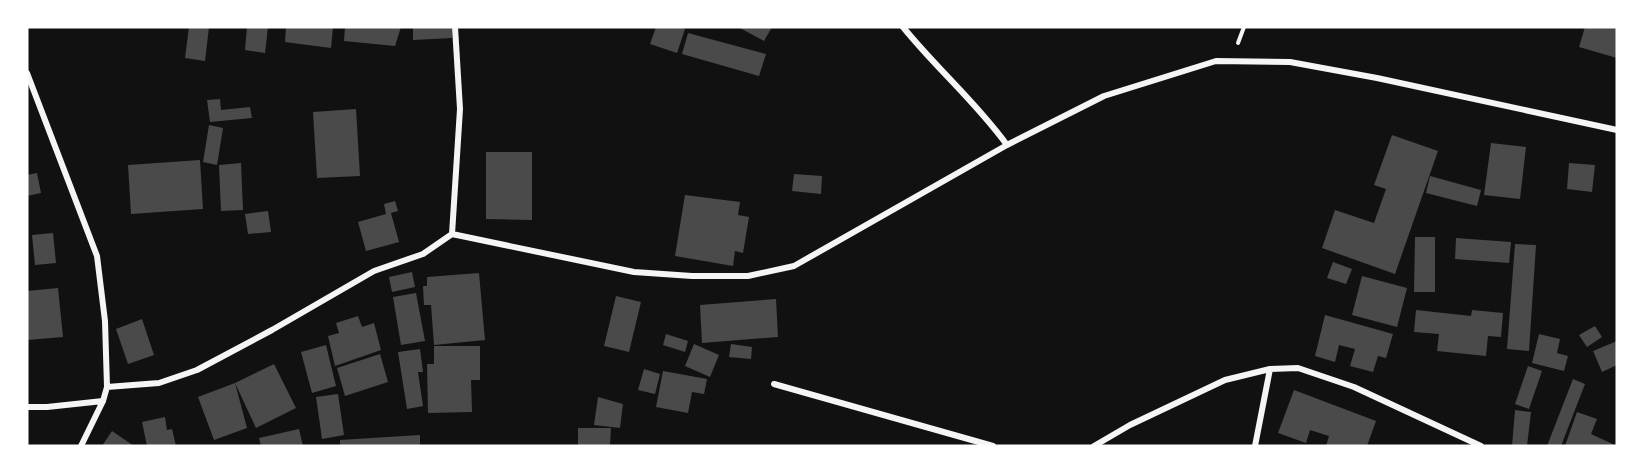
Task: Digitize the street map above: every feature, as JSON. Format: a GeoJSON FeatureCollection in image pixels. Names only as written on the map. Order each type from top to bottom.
{"type":"FeatureCollection","features":[{"type":"Feature","properties":{"kind":"street"},"geometry":{"type":"LineString","coordinates":[[452,234],[460,109],[455,27]]}},
{"type":"Feature","properties":{"kind":"street"},"geometry":{"type":"LineString","coordinates":[[903,27],[989,120],[1007,145]]}},
{"type":"Feature","properties":{"kind":"street"},"geometry":{"type":"LineString","coordinates":[[106,387],[159,383],[196,370],[272,330],[374,271],[423,254],[452,234],[634,272],[692,276],[748,276],[794,266],[1007,145],[1104,96],[1216,61],[1290,62],[1377,78],[1617,130]]}},
{"type":"Feature","properties":{"kind":"street"},"geometry":{"type":"LineString","coordinates":[[27,73],[97,256],[105,321],[106,387],[103,401],[81,446]]}},
{"type":"Feature","properties":{"kind":"street"},"geometry":{"type":"LineString","coordinates":[[1094,446],[1130,425],[1225,380],[1270,369],[1298,368],[1354,387],[1481,446]]}},
{"type":"Feature","properties":{"kind":"street"},"geometry":{"type":"LineString","coordinates":[[1255,446],[1270,369]]}},
{"type":"Feature","properties":{"kind":"street"},"geometry":{"type":"LineString","coordinates":[[774,384],[993,446]]}},
{"type":"Feature","properties":{"kind":"street"},"geometry":{"type":"LineString","coordinates":[[27,407],[103,401]]}},
{"type":"Feature","properties":{"kind":"building"},"geometry":{"type":"Polygon","coordinates":[[[189,27],[209,27],[205,61],[185,58],[189,27]]]}},
{"type":"Feature","properties":{"kind":"building"},"geometry":{"type":"Polygon","coordinates":[[[247,27],[268,27],[265,53],[245,50],[247,27]]]}},
{"type":"Feature","properties":{"kind":"building"},"geometry":{"type":"Polygon","coordinates":[[[286,27],[333,27],[331,48],[285,42],[286,27]]]}},
{"type":"Feature","properties":{"kind":"building"},"geometry":{"type":"Polygon","coordinates":[[[345,27],[401,27],[395,46],[344,41],[345,27]]]}},
{"type":"Feature","properties":{"kind":"building"},"geometry":{"type":"Polygon","coordinates":[[[413,27],[452,27],[452,38],[413,40],[413,27]]]}},
{"type":"Feature","properties":{"kind":"building"},"geometry":{"type":"Polygon","coordinates":[[[656,27],[685,29],[677,53],[650,44],[656,27]]]}},
{"type":"Feature","properties":{"kind":"building"},"geometry":{"type":"Polygon","coordinates":[[[738,27],[772,27],[764,41],[738,27]]]}},
{"type":"Feature","properties":{"kind":"building"},"geometry":{"type":"Polygon","coordinates":[[[1585,27],[1617,27],[1617,58],[1579,47],[1585,27]]]}},
{"type":"Feature","properties":{"kind":"building"},"geometry":{"type":"Polygon","coordinates":[[[688,33],[766,54],[759,76],[682,54],[688,33]]]}},
{"type":"Feature","properties":{"kind":"building"},"geometry":{"type":"Polygon","coordinates":[[[220,99],[221,110],[250,107],[252,118],[210,122],[207,100],[220,99]]]}},
{"type":"Feature","properties":{"kind":"building"},"geometry":{"type":"Polygon","coordinates":[[[356,109],[360,176],[317,178],[313,112],[356,109]]]}},
{"type":"Feature","properties":{"kind":"building"},"geometry":{"type":"Polygon","coordinates":[[[209,125],[223,128],[217,165],[203,162],[209,125]]]}},
{"type":"Feature","properties":{"kind":"building"},"geometry":{"type":"Polygon","coordinates":[[[1392,135],[1438,151],[1395,274],[1322,248],[1335,210],[1374,223],[1386,189],[1374,185],[1392,135]]]}},
{"type":"Feature","properties":{"kind":"building"},"geometry":{"type":"Polygon","coordinates":[[[1491,143],[1526,147],[1520,199],[1484,195],[1491,143]]]}},
{"type":"Feature","properties":{"kind":"building"},"geometry":{"type":"Polygon","coordinates":[[[486,152],[532,152],[532,220],[486,219],[486,152]]]}},
{"type":"Feature","properties":{"kind":"building"},"geometry":{"type":"Polygon","coordinates":[[[200,160],[203,209],[131,214],[128,165],[200,160]]]}},
{"type":"Feature","properties":{"kind":"building"},"geometry":{"type":"Polygon","coordinates":[[[241,163],[243,210],[221,211],[219,165],[241,163]]]}},
{"type":"Feature","properties":{"kind":"building"},"geometry":{"type":"Polygon","coordinates":[[[1569,163],[1595,165],[1592,192],[1567,189],[1569,163]]]}},
{"type":"Feature","properties":{"kind":"building"},"geometry":{"type":"Polygon","coordinates":[[[37,173],[41,193],[27,196],[27,175],[37,173]]]}},
{"type":"Feature","properties":{"kind":"building"},"geometry":{"type":"Polygon","coordinates":[[[794,174],[822,176],[821,194],[792,191],[794,174]]]}},
{"type":"Feature","properties":{"kind":"building"},"geometry":{"type":"Polygon","coordinates":[[[1430,176],[1481,190],[1477,206],[1426,193],[1430,176]]]}},
{"type":"Feature","properties":{"kind":"building"},"geometry":{"type":"Polygon","coordinates":[[[685,195],[740,202],[738,215],[749,217],[743,253],[735,251],[733,266],[675,256],[685,195]]]}},
{"type":"Feature","properties":{"kind":"building"},"geometry":{"type":"Polygon","coordinates":[[[395,201],[398,211],[391,213],[399,242],[366,251],[358,222],[386,214],[384,204],[395,201]]]}},
{"type":"Feature","properties":{"kind":"building"},"geometry":{"type":"Polygon","coordinates":[[[268,211],[271,232],[248,234],[245,214],[268,211]]]}},
{"type":"Feature","properties":{"kind":"building"},"geometry":{"type":"Polygon","coordinates":[[[53,233],[56,263],[35,265],[32,235],[53,233]]]}},
{"type":"Feature","properties":{"kind":"building"},"geometry":{"type":"Polygon","coordinates":[[[1415,237],[1435,237],[1435,292],[1414,292],[1415,237]]]}},
{"type":"Feature","properties":{"kind":"building"},"geometry":{"type":"Polygon","coordinates":[[[1456,238],[1511,242],[1509,263],[1455,259],[1456,238]]]}},
{"type":"Feature","properties":{"kind":"building"},"geometry":{"type":"Polygon","coordinates":[[[1515,244],[1536,245],[1529,351],[1507,349],[1515,244]]]}},
{"type":"Feature","properties":{"kind":"building"},"geometry":{"type":"Polygon","coordinates":[[[1333,262],[1352,269],[1346,284],[1327,278],[1333,262]]]}},
{"type":"Feature","properties":{"kind":"building"},"geometry":{"type":"Polygon","coordinates":[[[412,272],[415,287],[392,292],[389,277],[412,272]]]}},
{"type":"Feature","properties":{"kind":"building"},"geometry":{"type":"Polygon","coordinates":[[[479,273],[485,340],[434,345],[431,305],[424,305],[423,286],[427,286],[427,277],[479,273]]]}},
{"type":"Feature","properties":{"kind":"building"},"geometry":{"type":"Polygon","coordinates":[[[1362,276],[1407,288],[1397,327],[1352,315],[1362,276]]]}},
{"type":"Feature","properties":{"kind":"building"},"geometry":{"type":"Polygon","coordinates":[[[58,288],[63,337],[27,340],[27,291],[58,288]]]}},
{"type":"Feature","properties":{"kind":"building"},"geometry":{"type":"Polygon","coordinates":[[[416,293],[425,341],[401,345],[393,297],[416,293]]]}},
{"type":"Feature","properties":{"kind":"building"},"geometry":{"type":"Polygon","coordinates":[[[616,296],[641,302],[629,352],[604,346],[616,296]]]}},
{"type":"Feature","properties":{"kind":"building"},"geometry":{"type":"Polygon","coordinates":[[[776,299],[778,337],[702,343],[700,305],[776,299]]]}},
{"type":"Feature","properties":{"kind":"building"},"geometry":{"type":"Polygon","coordinates":[[[1416,310],[1471,316],[1472,310],[1503,313],[1501,337],[1488,336],[1486,356],[1437,351],[1439,334],[1414,332],[1416,310]]]}},
{"type":"Feature","properties":{"kind":"building"},"geometry":{"type":"Polygon","coordinates":[[[1325,315],[1393,334],[1386,358],[1378,356],[1373,372],[1350,366],[1355,349],[1339,345],[1335,362],[1315,356],[1325,315]]]}},
{"type":"Feature","properties":{"kind":"building"},"geometry":{"type":"Polygon","coordinates":[[[358,316],[362,327],[374,323],[381,350],[335,366],[328,336],[339,333],[336,323],[358,316]]]}},
{"type":"Feature","properties":{"kind":"building"},"geometry":{"type":"Polygon","coordinates":[[[142,319],[154,355],[128,364],[116,329],[142,319]]]}},
{"type":"Feature","properties":{"kind":"building"},"geometry":{"type":"Polygon","coordinates":[[[1595,326],[1602,337],[1587,347],[1579,335],[1595,326]]]}},
{"type":"Feature","properties":{"kind":"building"},"geometry":{"type":"Polygon","coordinates":[[[666,334],[688,341],[685,352],[663,345],[666,334]]]}},
{"type":"Feature","properties":{"kind":"building"},"geometry":{"type":"Polygon","coordinates":[[[1539,334],[1560,339],[1557,353],[1568,356],[1564,371],[1532,363],[1539,334]]]}},
{"type":"Feature","properties":{"kind":"building"},"geometry":{"type":"Polygon","coordinates":[[[1617,341],[1617,365],[1602,372],[1593,351],[1617,341]]]}},
{"type":"Feature","properties":{"kind":"building"},"geometry":{"type":"Polygon","coordinates":[[[694,344],[719,355],[710,377],[685,366],[694,344]]]}},
{"type":"Feature","properties":{"kind":"building"},"geometry":{"type":"Polygon","coordinates":[[[731,344],[752,347],[751,359],[729,357],[731,344]]]}},
{"type":"Feature","properties":{"kind":"building"},"geometry":{"type":"Polygon","coordinates":[[[326,345],[336,386],[312,393],[301,352],[326,345]]]}},
{"type":"Feature","properties":{"kind":"building"},"geometry":{"type":"Polygon","coordinates":[[[434,346],[480,346],[480,380],[471,380],[472,412],[428,413],[427,364],[434,364],[434,346]]]}},
{"type":"Feature","properties":{"kind":"building"},"geometry":{"type":"Polygon","coordinates":[[[420,349],[423,372],[418,372],[423,406],[407,409],[398,352],[420,349]]]}},
{"type":"Feature","properties":{"kind":"building"},"geometry":{"type":"Polygon","coordinates":[[[380,354],[388,382],[345,396],[337,368],[380,354]]]}},
{"type":"Feature","properties":{"kind":"building"},"geometry":{"type":"Polygon","coordinates":[[[274,364],[296,408],[256,428],[235,383],[274,364]]]}},
{"type":"Feature","properties":{"kind":"building"},"geometry":{"type":"Polygon","coordinates":[[[1528,366],[1542,371],[1529,409],[1515,404],[1528,366]]]}},
{"type":"Feature","properties":{"kind":"building"},"geometry":{"type":"Polygon","coordinates":[[[644,369],[660,374],[655,394],[638,390],[644,369]]]}},
{"type":"Feature","properties":{"kind":"building"},"geometry":{"type":"Polygon","coordinates":[[[663,371],[707,379],[704,394],[692,392],[688,413],[656,407],[663,371]]]}},
{"type":"Feature","properties":{"kind":"building"},"geometry":{"type":"Polygon","coordinates":[[[1573,379],[1585,384],[1561,446],[1547,446],[1573,379]]]}},
{"type":"Feature","properties":{"kind":"building"},"geometry":{"type":"Polygon","coordinates":[[[235,383],[247,428],[214,440],[198,397],[235,383]]]}},
{"type":"Feature","properties":{"kind":"building"},"geometry":{"type":"Polygon","coordinates":[[[1294,390],[1376,421],[1367,446],[1326,446],[1329,436],[1310,430],[1306,443],[1278,433],[1294,390]]]}},
{"type":"Feature","properties":{"kind":"building"},"geometry":{"type":"Polygon","coordinates":[[[338,394],[344,435],[322,439],[316,397],[338,394]]]}},
{"type":"Feature","properties":{"kind":"building"},"geometry":{"type":"Polygon","coordinates":[[[598,397],[623,404],[620,428],[594,425],[598,397]]]}},
{"type":"Feature","properties":{"kind":"building"},"geometry":{"type":"Polygon","coordinates":[[[1515,410],[1531,412],[1527,446],[1512,446],[1515,410]]]}},
{"type":"Feature","properties":{"kind":"building"},"geometry":{"type":"Polygon","coordinates":[[[1577,412],[1597,419],[1591,434],[1617,446],[1565,446],[1577,412]]]}},
{"type":"Feature","properties":{"kind":"building"},"geometry":{"type":"Polygon","coordinates":[[[165,417],[167,430],[172,429],[176,446],[147,446],[142,422],[165,417]]]}},
{"type":"Feature","properties":{"kind":"building"},"geometry":{"type":"Polygon","coordinates":[[[578,428],[611,428],[610,446],[578,446],[578,428]]]}},
{"type":"Feature","properties":{"kind":"building"},"geometry":{"type":"Polygon","coordinates":[[[299,429],[303,446],[261,446],[259,438],[299,429]]]}},
{"type":"Feature","properties":{"kind":"building"},"geometry":{"type":"Polygon","coordinates":[[[112,431],[134,446],[102,446],[112,431]]]}},
{"type":"Feature","properties":{"kind":"building"},"geometry":{"type":"Polygon","coordinates":[[[420,435],[420,446],[340,446],[340,440],[420,435]]]}}]}
